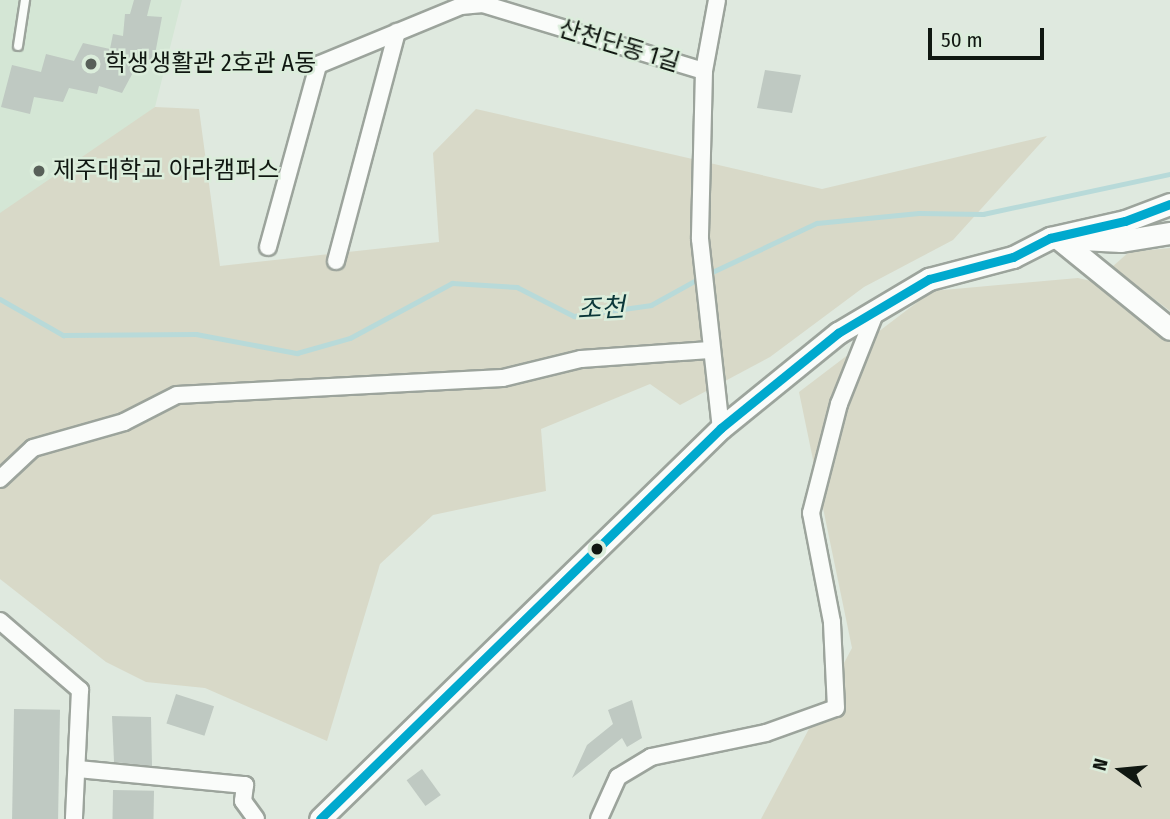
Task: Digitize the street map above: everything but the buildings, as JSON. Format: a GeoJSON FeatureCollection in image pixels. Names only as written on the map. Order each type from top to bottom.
{"type":"FeatureCollection","features":[{"type":"Feature","properties":{"kind":"main road"},"geometry":{"type":"LineString","coordinates":[[320,819],[721,428],[881,302],[929,279],[1013,257],[1058,238],[1170,204]]}},
{"type":"Feature","properties":{"kind":"main road"},"geometry":{"type":"LineString","coordinates":[[1058,238],[1121,242],[1170,233]]}},
{"type":"Feature","properties":{"kind":"main road"},"geometry":{"type":"LineString","coordinates":[[1058,238],[1170,329]]}},
{"type":"Feature","properties":{"kind":"street"},"geometry":{"type":"LineString","coordinates":[[717,0],[704,71],[700,239],[710,350],[721,428]]}},
{"type":"Feature","properties":{"kind":"street","name":"산천단동 1길"},"geometry":{"type":"LineString","coordinates":[[268,247],[318,65],[461,5],[483,4],[704,71]]}},
{"type":"Feature","properties":{"kind":"street"},"geometry":{"type":"LineString","coordinates":[[336,261],[397,32]]}},
{"type":"Feature","properties":{"kind":"street"},"geometry":{"type":"LineString","coordinates":[[599,819],[618,777],[651,757],[766,733],[836,708],[832,622],[811,513],[839,404],[881,302]]}},
{"type":"Feature","properties":{"kind":"street"},"geometry":{"type":"LineString","coordinates":[[0,480],[33,448],[124,422],[177,394],[503,378],[581,359],[710,350]]}},
{"type":"Feature","properties":{"kind":"street"},"geometry":{"type":"LineString","coordinates":[[0,621],[80,690],[74,819]]}},
{"type":"Feature","properties":{"kind":"street"},"geometry":{"type":"LineString","coordinates":[[78,769],[245,785],[243,801],[256,819]]}},
{"type":"Feature","properties":{"kind":"lane"},"geometry":{"type":"LineString","coordinates":[[18,46],[25,0]]}},
{"type":"Feature","properties":{"kind":"shaded area","name":"제주대학교 아라캠퍼스"},"geometry":{"type":"Polygon","coordinates":[[[0,0],[182,0],[155,107],[0,234],[0,0]]]}},
{"type":"Feature","properties":{"kind":"shaded area"},"geometry":{"type":"Polygon","coordinates":[[[155,107],[199,109],[220,266],[439,242],[433,153],[476,109],[822,189],[1047,136],[953,240],[864,287],[770,357],[680,405],[650,384],[541,429],[546,491],[433,515],[380,564],[327,741],[205,688],[146,682],[106,662],[0,579],[0,213],[155,107]]]}},
{"type":"Feature","properties":{"kind":"shaded area"},"geometry":{"type":"Polygon","coordinates":[[[1170,248],[1170,311],[1112,267],[1129,252],[1170,248]]]}},
{"type":"Feature","properties":{"kind":"shaded area"},"geometry":{"type":"Polygon","coordinates":[[[1078,278],[1091,281],[1170,342],[1170,819],[761,819],[852,648],[799,392],[932,291],[1078,278]]]}},
{"type":"Feature","properties":{"kind":"waterway","name":"조천"},"geometry":{"type":"LineString","coordinates":[[708,274],[817,223],[919,213],[983,214],[1170,174]]}},
{"type":"Feature","properties":{"kind":"waterway","name":"조천"},"geometry":{"type":"LineString","coordinates":[[0,299],[63,335],[196,334],[297,353],[350,338],[452,283],[517,287],[574,316],[651,305],[700,278]]}},
{"type":"Feature","properties":{"kind":"transit line"},"geometry":{"type":"LineString","coordinates":[[320,819],[721,428],[838,333],[929,279],[1013,257],[1050,238],[1125,221],[1170,204]]}},
{"type":"Feature","properties":{"kind":"place","name":"학생생활관 2호관 A동"},"geometry":{"type":"Point","coordinates":[91,64]}},
{"type":"Feature","properties":{"kind":"place","name":"제주대학교 아라캠퍼스"},"geometry":{"type":"Point","coordinates":[39,171]}}]}
